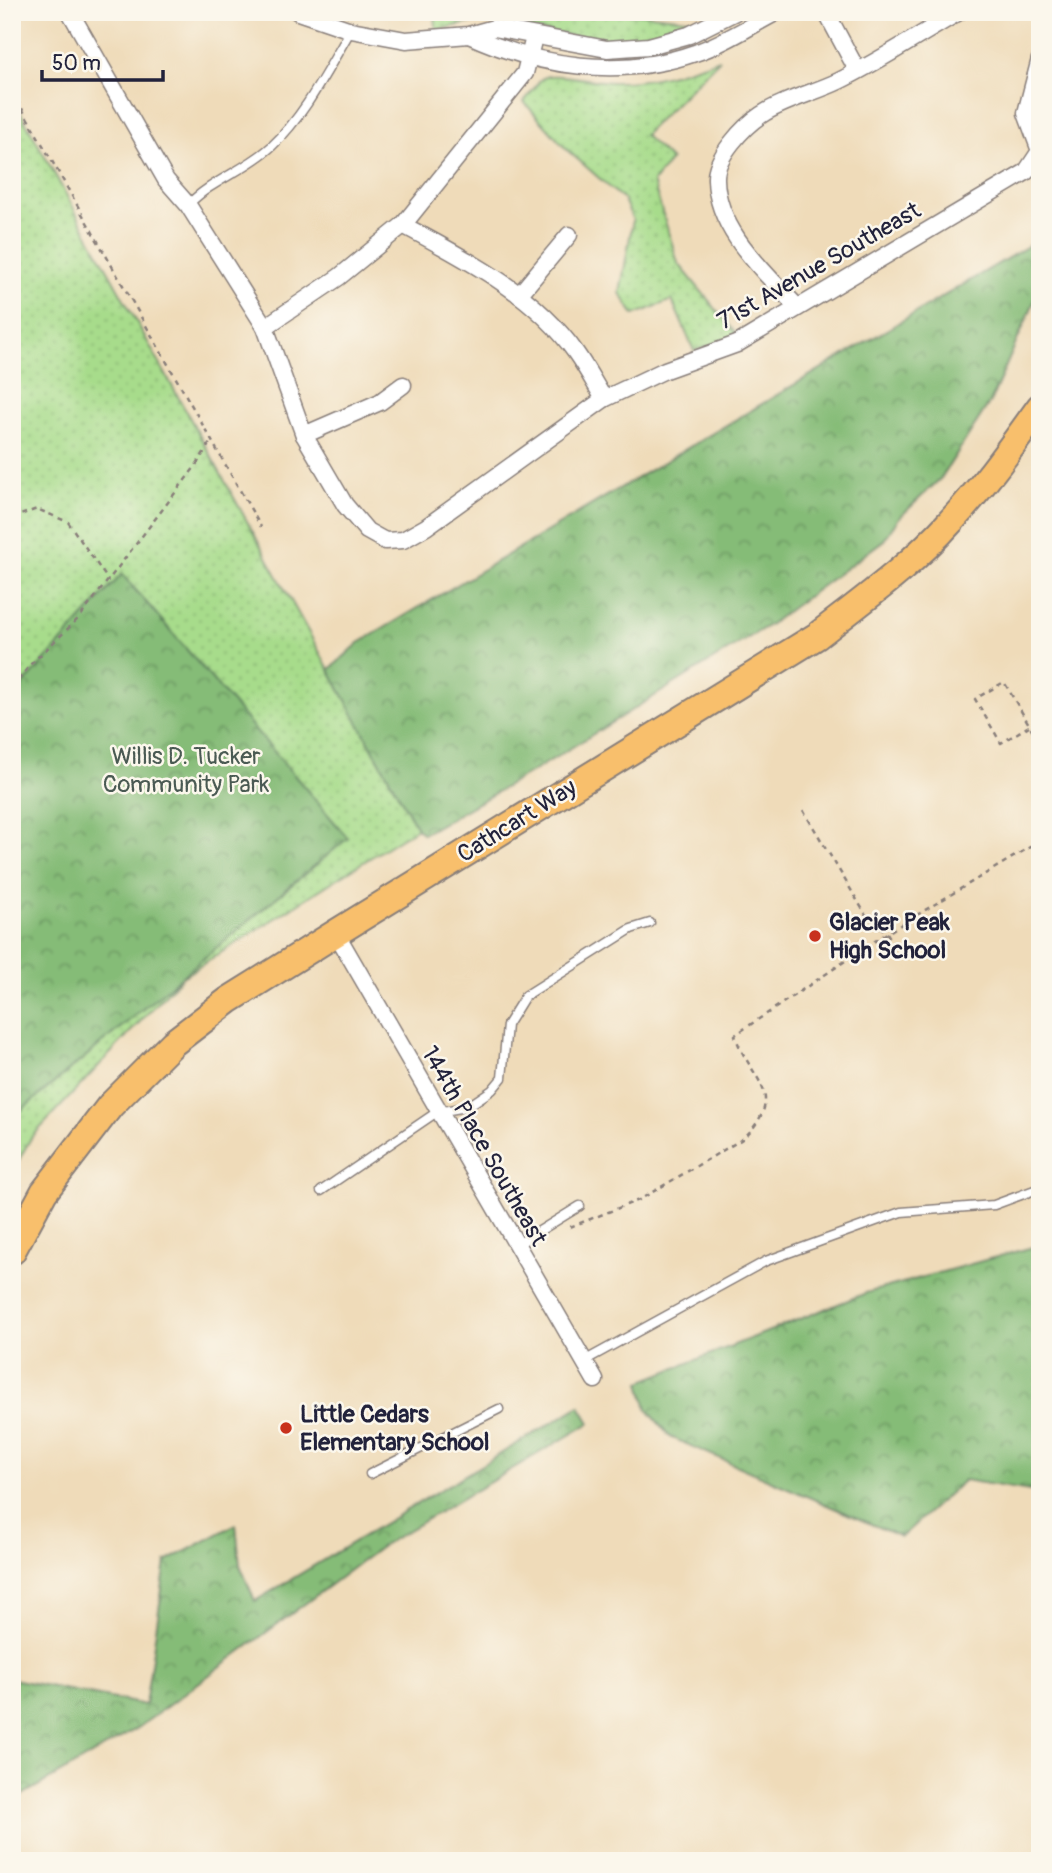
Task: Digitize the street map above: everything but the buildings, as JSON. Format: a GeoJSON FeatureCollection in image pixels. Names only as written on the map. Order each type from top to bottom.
{"type":"FeatureCollection","features":[{"type":"Feature","properties":{"kind":"main road","name":"Cathcart Way"},"geometry":{"type":"LineString","coordinates":[[12,1251],[44,1192],[110,1106],[173,1043],[229,1000],[335,933],[817,636],[890,579],[950,522],[1008,452],[1040,407]]}},
{"type":"Feature","properties":{"kind":"street"},"geometry":{"type":"LineString","coordinates":[[70,12],[166,180],[188,205],[265,327],[304,435],[380,402],[403,385]]}},
{"type":"Feature","properties":{"kind":"street"},"geometry":{"type":"LineString","coordinates":[[298,12],[351,30],[406,40],[469,35],[494,28],[607,49],[649,46],[689,35],[735,12]]}},
{"type":"Feature","properties":{"kind":"street"},"geometry":{"type":"LineString","coordinates":[[469,35],[529,57],[607,69],[654,64],[696,53],[777,12]]}},
{"type":"Feature","properties":{"kind":"street"},"geometry":{"type":"LineString","coordinates":[[826,12],[858,70]]}},
{"type":"Feature","properties":{"kind":"street"},"geometry":{"type":"LineString","coordinates":[[797,307],[753,261],[723,210],[715,177],[733,144],[761,114],[858,70],[959,12]]}},
{"type":"Feature","properties":{"kind":"street"},"geometry":{"type":"LineString","coordinates":[[265,327],[339,277],[403,225],[525,73],[534,37]]}},
{"type":"Feature","properties":{"kind":"street","name":"71st Avenue Southeast"},"geometry":{"type":"LineString","coordinates":[[304,435],[345,505],[367,531],[385,541],[403,540],[426,527],[604,399],[665,370],[737,344],[1026,172],[1040,151],[1026,113],[1040,59]]}},
{"type":"Feature","properties":{"kind":"street"},"geometry":{"type":"LineString","coordinates":[[403,225],[456,254],[519,295],[575,351],[604,399]]}},
{"type":"Feature","properties":{"kind":"street"},"geometry":{"type":"LineString","coordinates":[[519,295],[569,235]]}},
{"type":"Feature","properties":{"kind":"street","name":"144th Place Southeast"},"geometry":{"type":"LineString","coordinates":[[335,933],[595,1380]]}},
{"type":"Feature","properties":{"kind":"lane"},"geometry":{"type":"LineString","coordinates":[[188,205],[202,190],[271,147],[287,130],[303,112],[351,30]]}},
{"type":"Feature","properties":{"kind":"lane"},"geometry":{"type":"LineString","coordinates":[[321,1191],[437,1112],[467,1107],[497,1084],[502,1078],[507,1025],[525,996],[631,929],[650,923]]}},
{"type":"Feature","properties":{"kind":"lane"},"geometry":{"type":"LineString","coordinates":[[584,1361],[765,1261],[901,1212],[994,1205],[1040,1188]]}},
{"type":"Feature","properties":{"kind":"lane"},"geometry":{"type":"LineString","coordinates":[[515,1245],[579,1206]]}},
{"type":"Feature","properties":{"kind":"lane"},"geometry":{"type":"LineString","coordinates":[[370,1474],[499,1409]]}},
{"type":"Feature","properties":{"kind":"path"},"geometry":{"type":"LineString","coordinates":[[12,91],[210,443],[261,527]]}},
{"type":"Feature","properties":{"kind":"path"},"geometry":{"type":"LineString","coordinates":[[12,688],[31,664],[80,617],[195,467],[210,443]]}},
{"type":"Feature","properties":{"kind":"path"},"geometry":{"type":"LineString","coordinates":[[12,518],[37,509],[68,522],[107,580]]}},
{"type":"Feature","properties":{"kind":"path"},"geometry":{"type":"LineString","coordinates":[[1029,726],[1001,743],[975,699],[1004,682],[1040,743]]}},
{"type":"Feature","properties":{"kind":"path"},"geometry":{"type":"LineString","coordinates":[[803,810],[866,915],[887,933],[897,950]]}},
{"type":"Feature","properties":{"kind":"path"},"geometry":{"type":"LineString","coordinates":[[567,1229],[639,1200],[744,1138],[758,1124],[766,1107],[764,1090],[741,1054],[735,1035],[887,933],[1040,841]]}},
{"type":"Feature","properties":{"kind":"green space"},"geometry":{"type":"Polygon","coordinates":[[[435,12],[642,14],[706,21],[681,31],[641,40],[610,42],[479,21],[436,30],[435,12]]]}},
{"type":"Feature","properties":{"kind":"green space"},"geometry":{"type":"Polygon","coordinates":[[[720,59],[644,135],[671,160],[653,182],[678,263],[738,336],[694,351],[672,300],[634,315],[620,293],[633,220],[624,200],[566,149],[524,102],[541,79],[548,76],[605,82],[640,81],[681,72],[720,59]]]}},
{"type":"Feature","properties":{"kind":"green space","name":"Willis D. Tucker Community Park"},"geometry":{"type":"Polygon","coordinates":[[[12,97],[417,828],[181,978],[31,1138],[12,1172],[12,97]]]}},
{"type":"Feature","properties":{"kind":"green space"},"geometry":{"type":"Polygon","coordinates":[[[1040,239],[1038,293],[991,400],[941,478],[899,518],[884,540],[769,625],[537,769],[423,834],[417,828],[329,670],[359,643],[1040,239]]]}},
{"type":"Feature","properties":{"kind":"green space"},"geometry":{"type":"Polygon","coordinates":[[[122,574],[348,838],[12,1118],[12,714],[22,686],[122,574]]]}},
{"type":"Feature","properties":{"kind":"green space"},"geometry":{"type":"Polygon","coordinates":[[[1040,1245],[1040,1483],[1030,1491],[964,1480],[901,1537],[670,1437],[647,1409],[640,1382],[866,1293],[1040,1245]]]}},
{"type":"Feature","properties":{"kind":"green space"},"geometry":{"type":"Polygon","coordinates":[[[580,1406],[590,1423],[385,1544],[138,1728],[12,1801],[12,1679],[145,1705],[166,1562],[236,1524],[240,1565],[255,1601],[580,1406]]]}},
{"type":"Feature","properties":{"kind":"place","name":"Glacier Peak High School"},"geometry":{"type":"Point","coordinates":[815,936]}},
{"type":"Feature","properties":{"kind":"place","name":"Little Cedars Elementary School"},"geometry":{"type":"Point","coordinates":[286,1428]}}]}
